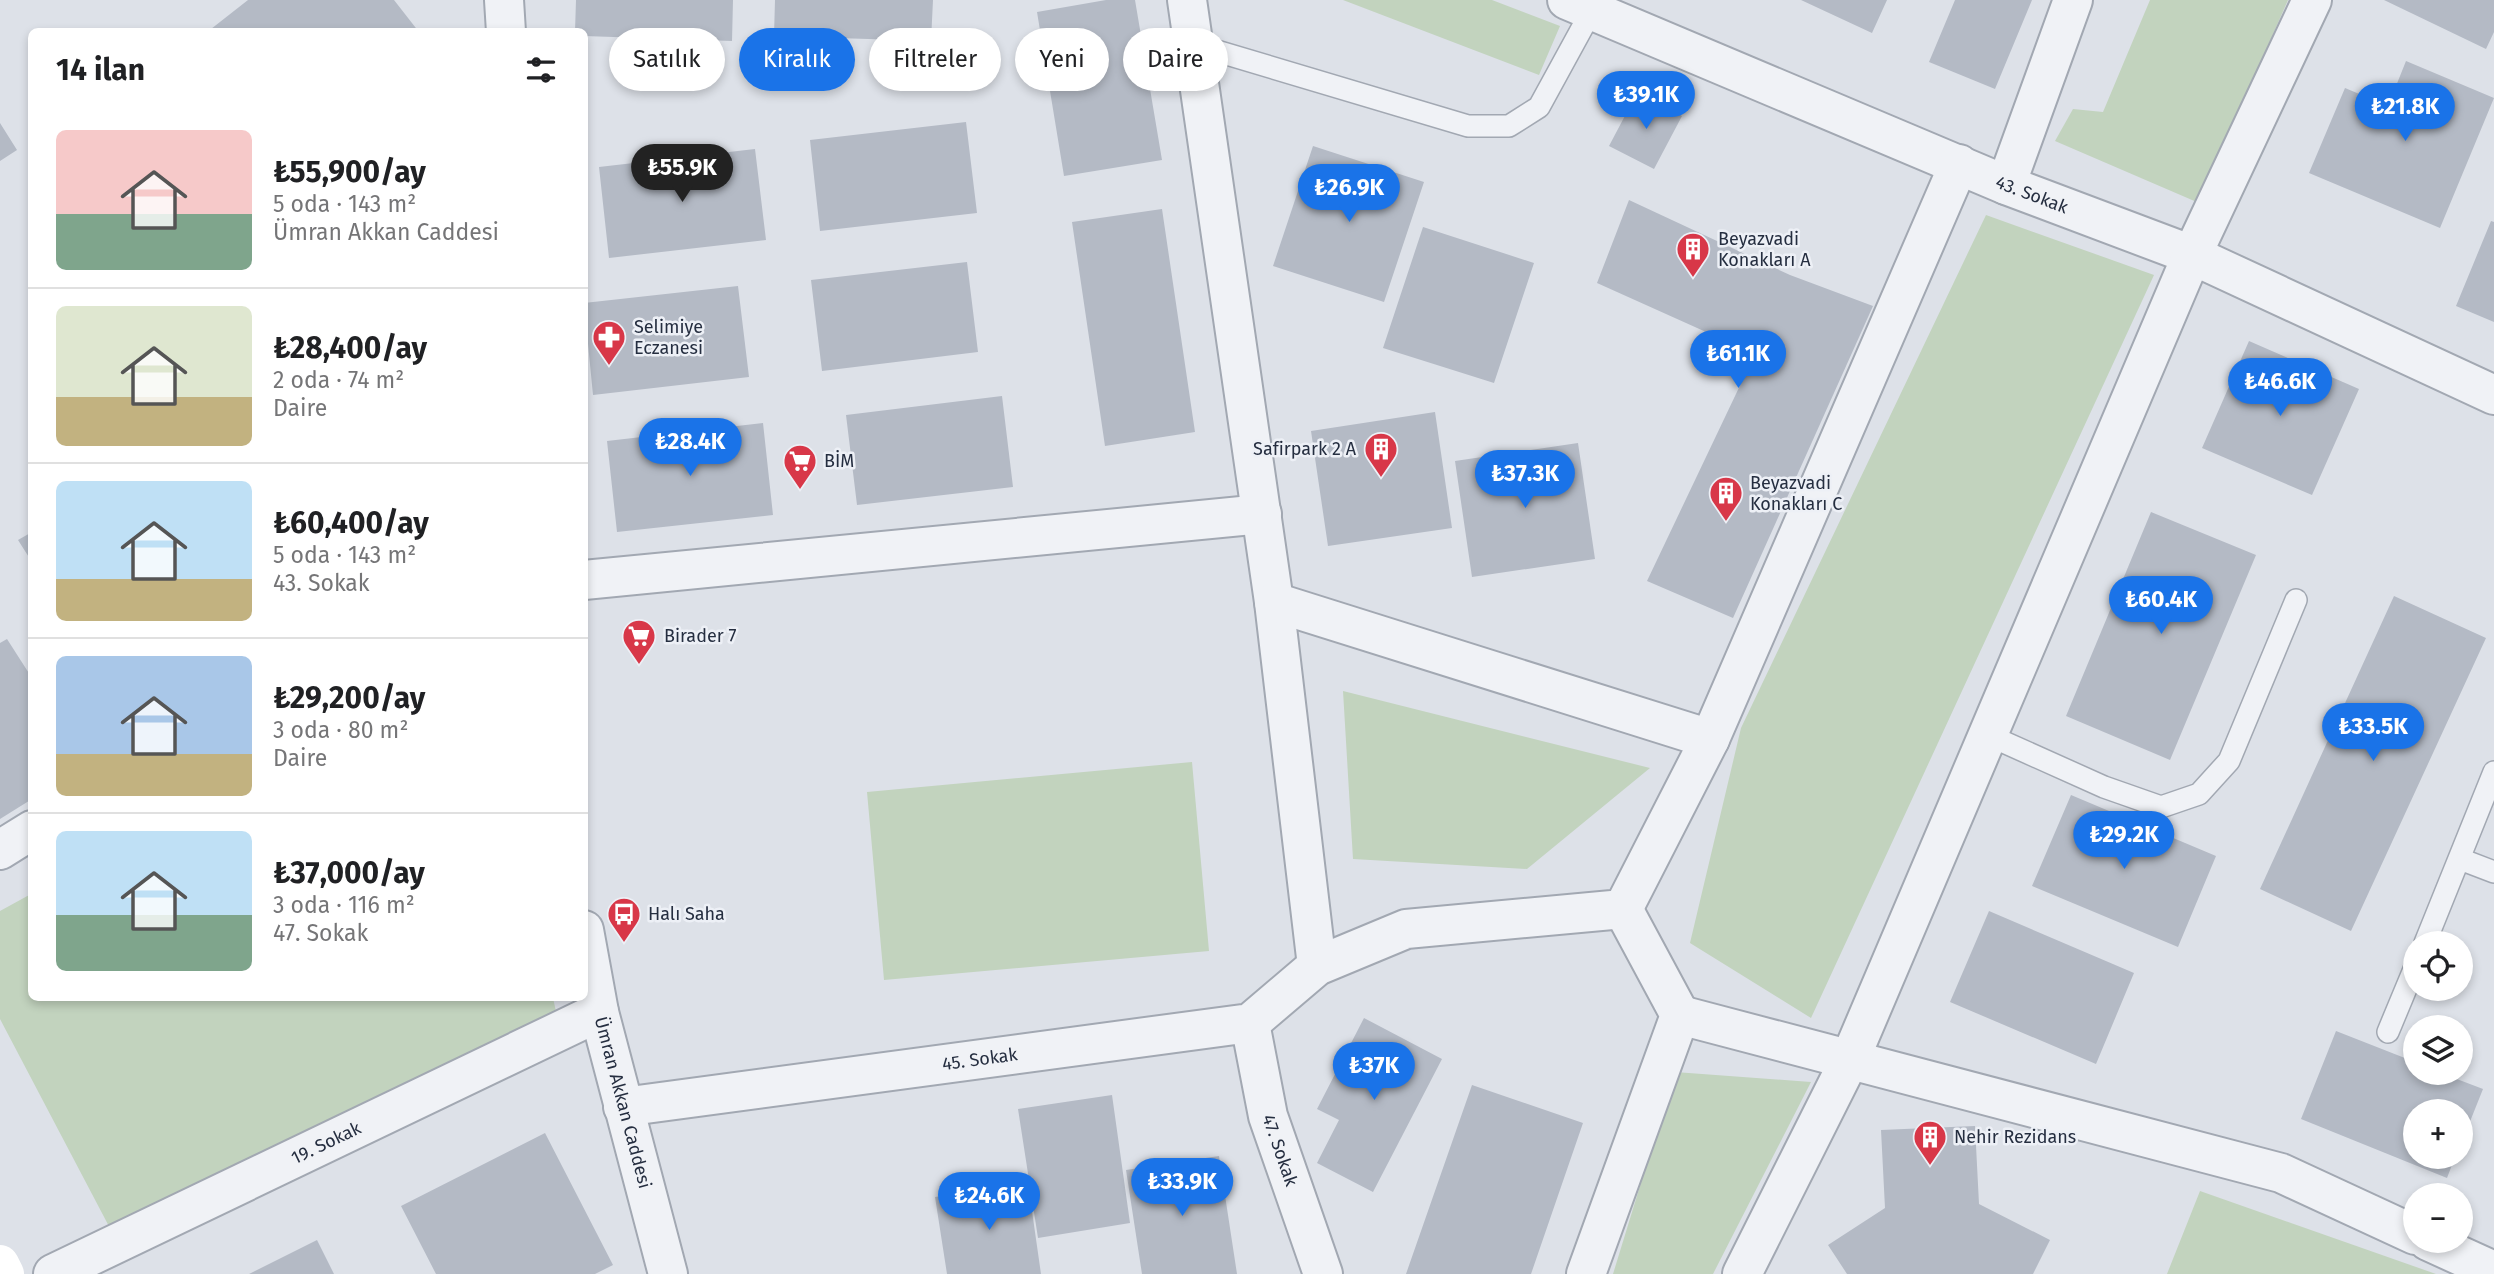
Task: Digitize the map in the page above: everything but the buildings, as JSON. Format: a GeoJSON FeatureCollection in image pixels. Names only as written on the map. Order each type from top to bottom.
{"type":"FeatureCollection","features":[{"type":"Feature","properties":{"kind":"main road"},"geometry":{"type":"LineString","coordinates":[[0,1264],[5,1274]]}},
{"type":"Feature","properties":{"kind":"street"},"geometry":{"type":"LineString","coordinates":[[504,0],[506,28]]}},
{"type":"Feature","properties":{"kind":"street"},"geometry":{"type":"LineString","coordinates":[[1187,0],[1191,28]]}},
{"type":"Feature","properties":{"kind":"street"},"geometry":{"type":"LineString","coordinates":[[2006,185],[2073,0]]}},
{"type":"Feature","properties":{"kind":"street"},"geometry":{"type":"LineString","coordinates":[[1742,1274],[1850,1059],[2192,255],[2312,0]]}},
{"type":"Feature","properties":{"kind":"street","name":"43. Sokak"},"geometry":{"type":"LineString","coordinates":[[1579,5],[2006,185],[2192,255],[2494,395]]}},
{"type":"Feature","properties":{"kind":"street"},"geometry":{"type":"LineString","coordinates":[[1200,91],[1274,602],[1317,966]]}},
{"type":"Feature","properties":{"kind":"street"},"geometry":{"type":"LineString","coordinates":[[1623,909],[1710,739],[1959,164]]}},
{"type":"Feature","properties":{"kind":"street"},"geometry":{"type":"LineString","coordinates":[[588,580],[1262,514]]}},
{"type":"Feature","properties":{"kind":"street"},"geometry":{"type":"LineString","coordinates":[[1274,602],[1710,739]]}},
{"type":"Feature","properties":{"kind":"street"},"geometry":{"type":"LineString","coordinates":[[0,850],[28,832]]}},
{"type":"Feature","properties":{"kind":"street"},"geometry":{"type":"LineString","coordinates":[[1250,1023],[1317,966],[1406,929],[1623,909]]}},
{"type":"Feature","properties":{"kind":"street"},"geometry":{"type":"LineString","coordinates":[[1623,909],[1680,1015],[2281,1173],[2403,1229]]}},
{"type":"Feature","properties":{"kind":"street","name":"Ümran Akkan Caddesi"},"geometry":{"type":"LineString","coordinates":[[588,952],[599,1012],[668,1274]]}},
{"type":"Feature","properties":{"kind":"street","name":"19. Sokak"},"geometry":{"type":"LineString","coordinates":[[54,1274],[599,1012]]}},
{"type":"Feature","properties":{"kind":"street"},"geometry":{"type":"LineString","coordinates":[[1586,1274],[1680,1015]]}},
{"type":"Feature","properties":{"kind":"street","name":"45. Sokak"},"geometry":{"type":"LineString","coordinates":[[623,1107],[1250,1023]]}},
{"type":"Feature","properties":{"kind":"street","name":"47. Sokak"},"geometry":{"type":"LineString","coordinates":[[1250,1023],[1268,1116],[1323,1274]]}},
{"type":"Feature","properties":{"kind":"street"},"geometry":{"type":"LineString","coordinates":[[2454,1253],[2494,1271]]}},
{"type":"Feature","properties":{"kind":"lane"},"geometry":{"type":"LineString","coordinates":[[1228,54],[1468,126],[1509,126],[1539,107],[1579,5]]}},
{"type":"Feature","properties":{"kind":"lane"},"geometry":{"type":"LineString","coordinates":[[1988,735],[2104,787],[2161,807],[2199,794],[2229,761],[2296,600]]}},
{"type":"Feature","properties":{"kind":"lane"},"geometry":{"type":"LineString","coordinates":[[2430,931],[2494,772]]}},
{"type":"Feature","properties":{"kind":"lane"},"geometry":{"type":"LineString","coordinates":[[2460,859],[2494,872]]}},
{"type":"Feature","properties":{"kind":"lane"},"geometry":{"type":"LineString","coordinates":[[2388,1032],[2403,996]]}},
{"type":"Feature","properties":{"kind":"green space"},"geometry":{"type":"Polygon","coordinates":[[[1343,0],[1492,0],[1560,26],[1539,75],[1343,0]]]}},
{"type":"Feature","properties":{"kind":"green space"},"geometry":{"type":"Polygon","coordinates":[[[2150,0],[2288,0],[2199,203],[2055,141],[2073,109],[2103,112],[2150,0]]]}},
{"type":"Feature","properties":{"kind":"green space"},"geometry":{"type":"Polygon","coordinates":[[[1986,215],[2154,275],[1811,1018],[1690,943],[1741,728],[1986,215]]]}},
{"type":"Feature","properties":{"kind":"green space"},"geometry":{"type":"Polygon","coordinates":[[[1343,691],[1650,768],[1527,869],[1353,859],[1343,691]]]}},
{"type":"Feature","properties":{"kind":"green space"},"geometry":{"type":"Polygon","coordinates":[[[1192,762],[1209,951],[884,980],[867,792],[1192,762]]]}},
{"type":"Feature","properties":{"kind":"green space"},"geometry":{"type":"Polygon","coordinates":[[[28,896],[28,1001],[554,1001],[557,1016],[113,1234],[0,1019],[0,911],[28,896]]]}},
{"type":"Feature","properties":{"kind":"green space"},"geometry":{"type":"Polygon","coordinates":[[[1675,1072],[1811,1082],[1713,1274],[1613,1274],[1675,1072]]]}},
{"type":"Feature","properties":{"kind":"green space"},"geometry":{"type":"Polygon","coordinates":[[[2200,1191],[2436,1274],[2167,1274],[2200,1191]]]}},
{"type":"Feature","properties":{"kind":"place","name":"Beyazvadi Konakları A"},"geometry":{"type":"Point","coordinates":[1693,279]}},
{"type":"Feature","properties":{"kind":"place","name":"Selimiye Eczanesi"},"geometry":{"type":"Point","coordinates":[609,367]}},
{"type":"Feature","properties":{"kind":"place","name":"Safirpark 2 A"},"geometry":{"type":"Point","coordinates":[1381,479]}},
{"type":"Feature","properties":{"kind":"place","name":"BİM"},"geometry":{"type":"Point","coordinates":[800,491]}},
{"type":"Feature","properties":{"kind":"place","name":"Beyazvadi Konakları C"},"geometry":{"type":"Point","coordinates":[1726,523]}},
{"type":"Feature","properties":{"kind":"place","name":"Birader 7"},"geometry":{"type":"Point","coordinates":[639,666]}},
{"type":"Feature","properties":{"kind":"place","name":"Halı Saha"},"geometry":{"type":"Point","coordinates":[624,944]}},
{"type":"Feature","properties":{"kind":"place","name":"Nehir Rezidans"},"geometry":{"type":"Point","coordinates":[1930,1167]}}]}
